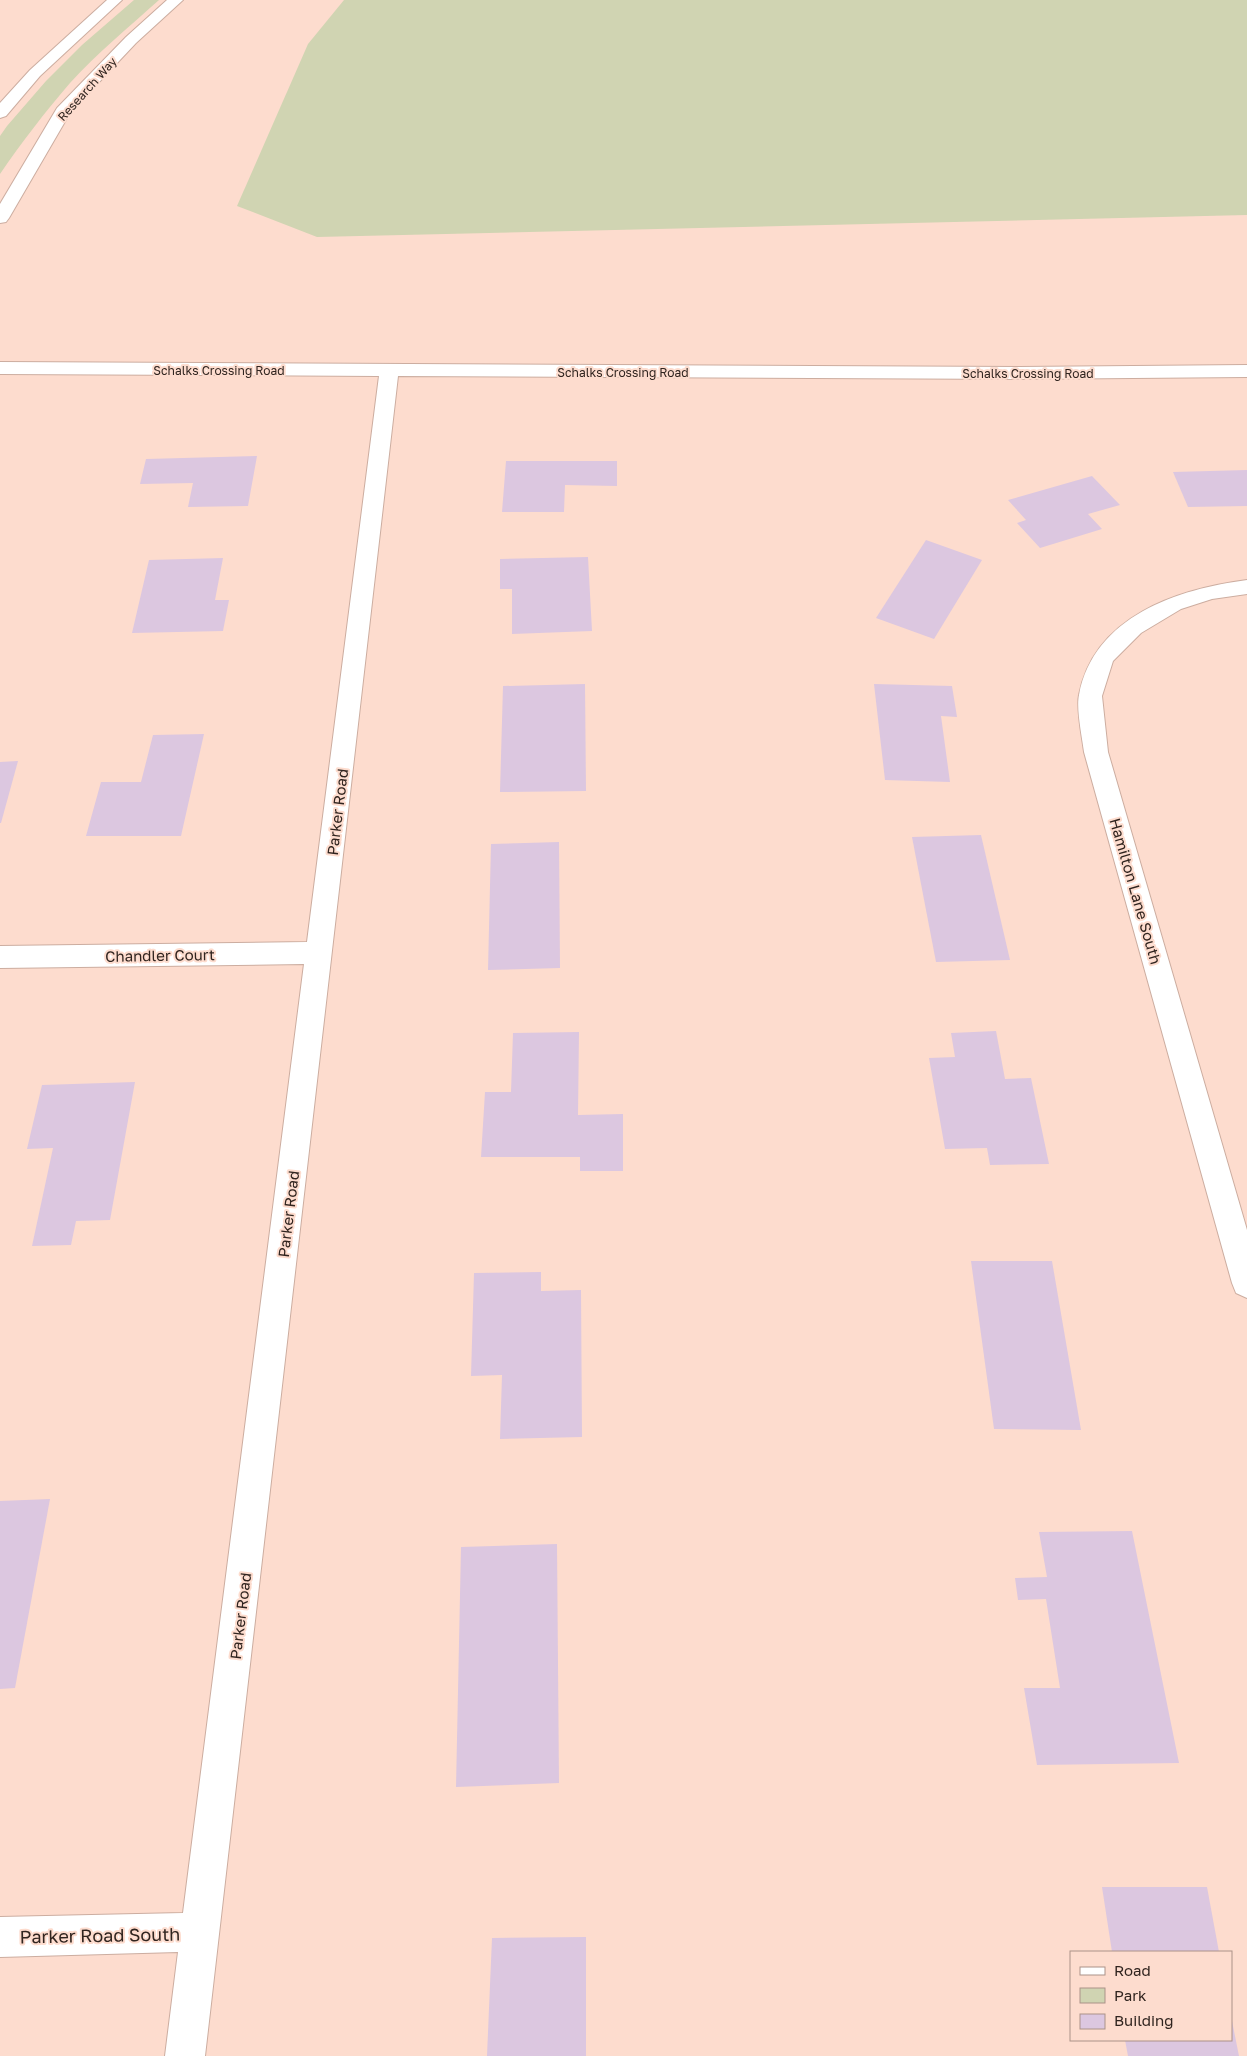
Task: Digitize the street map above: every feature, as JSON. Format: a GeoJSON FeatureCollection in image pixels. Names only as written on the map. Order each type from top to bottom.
{"type":"FeatureCollection","features":[{"type":"Feature","properties":{"kind":"street"},"geometry":{"type":"LineString","coordinates":[[0,113],[35,73],[115,0]]}},
{"type":"Feature","properties":{"kind":"street","name":"Research Way"},"geometry":{"type":"LineString","coordinates":[[0,218],[64,111],[131,40],[176,0]]}},
{"type":"Feature","properties":{"kind":"street","name":"Schalks Crossing Road"},"geometry":{"type":"LineString","coordinates":[[0,368],[390,372],[1019,374],[1247,371]]}},
{"type":"Feature","properties":{"kind":"street","name":"Parker Road"},"geometry":{"type":"LineString","coordinates":[[185,2056],[390,372]]}},
{"type":"Feature","properties":{"kind":"street","name":"Hamilton Lane South"},"geometry":{"type":"LineString","coordinates":[[1247,586],[1210,592],[1173,604],[1133,628],[1103,656],[1090,696],[1096,752],[1247,1283]]}},
{"type":"Feature","properties":{"kind":"street","name":"Chandler Court"},"geometry":{"type":"LineString","coordinates":[[0,956],[320,953]]}},
{"type":"Feature","properties":{"kind":"street","name":"Parker Road South"},"geometry":{"type":"LineString","coordinates":[[0,1937],[200,1932]]}},
{"type":"Feature","properties":{"kind":"green space"},"geometry":{"type":"Polygon","coordinates":[[[134,0],[159,0],[80,72],[34,127],[0,174],[0,136],[7,126],[46,81],[82,45],[134,0]]]}},
{"type":"Feature","properties":{"kind":"green space"},"geometry":{"type":"Polygon","coordinates":[[[344,0],[1247,0],[1247,215],[317,237],[237,206],[308,44],[344,0]]]}},
{"type":"Feature","properties":{"kind":"building"},"geometry":{"type":"Polygon","coordinates":[[[257,456],[248,506],[188,507],[193,483],[140,484],[146,459],[257,456]]]}},
{"type":"Feature","properties":{"kind":"building"},"geometry":{"type":"Polygon","coordinates":[[[506,461],[617,461],[617,486],[565,485],[564,512],[502,512],[506,461]]]}},
{"type":"Feature","properties":{"kind":"building"},"geometry":{"type":"Polygon","coordinates":[[[1247,470],[1247,506],[1188,507],[1173,472],[1247,470]]]}},
{"type":"Feature","properties":{"kind":"building"},"geometry":{"type":"Polygon","coordinates":[[[1092,476],[1120,505],[1088,514],[1102,529],[1040,548],[1017,523],[1026,520],[1008,500],[1092,476]]]}},
{"type":"Feature","properties":{"kind":"building"},"geometry":{"type":"Polygon","coordinates":[[[926,540],[982,560],[934,639],[876,618],[926,540]]]}},
{"type":"Feature","properties":{"kind":"building"},"geometry":{"type":"Polygon","coordinates":[[[588,557],[592,631],[512,634],[512,589],[500,589],[500,559],[588,557]]]}},
{"type":"Feature","properties":{"kind":"building"},"geometry":{"type":"Polygon","coordinates":[[[223,558],[215,600],[229,600],[223,631],[132,633],[149,560],[223,558]]]}},
{"type":"Feature","properties":{"kind":"building"},"geometry":{"type":"Polygon","coordinates":[[[585,684],[586,791],[500,792],[503,686],[585,684]]]}},
{"type":"Feature","properties":{"kind":"building"},"geometry":{"type":"Polygon","coordinates":[[[874,684],[952,686],[957,717],[941,716],[950,782],[885,780],[874,684]]]}},
{"type":"Feature","properties":{"kind":"building"},"geometry":{"type":"Polygon","coordinates":[[[204,734],[181,836],[86,836],[101,782],[141,782],[153,735],[204,734]]]}},
{"type":"Feature","properties":{"kind":"building"},"geometry":{"type":"Polygon","coordinates":[[[18,761],[1,823],[0,823],[0,762],[18,761]]]}},
{"type":"Feature","properties":{"kind":"building"},"geometry":{"type":"Polygon","coordinates":[[[981,835],[1010,960],[936,962],[912,837],[981,835]]]}},
{"type":"Feature","properties":{"kind":"building"},"geometry":{"type":"Polygon","coordinates":[[[559,842],[560,968],[488,970],[491,844],[559,842]]]}},
{"type":"Feature","properties":{"kind":"building"},"geometry":{"type":"Polygon","coordinates":[[[996,1031],[1005,1079],[1031,1078],[1049,1164],[990,1165],[987,1148],[945,1149],[929,1058],[955,1057],[951,1033],[996,1031]]]}},
{"type":"Feature","properties":{"kind":"building"},"geometry":{"type":"Polygon","coordinates":[[[579,1032],[578,1115],[623,1114],[623,1171],[580,1171],[580,1157],[481,1157],[485,1092],[511,1092],[513,1033],[579,1032]]]}},
{"type":"Feature","properties":{"kind":"building"},"geometry":{"type":"Polygon","coordinates":[[[135,1082],[110,1220],[76,1221],[71,1245],[32,1246],[53,1148],[27,1149],[42,1085],[135,1082]]]}},
{"type":"Feature","properties":{"kind":"building"},"geometry":{"type":"Polygon","coordinates":[[[971,1261],[1052,1261],[1081,1430],[994,1429],[971,1261]]]}},
{"type":"Feature","properties":{"kind":"building"},"geometry":{"type":"Polygon","coordinates":[[[541,1272],[541,1291],[581,1290],[582,1437],[500,1439],[502,1375],[471,1376],[474,1273],[541,1272]]]}},
{"type":"Feature","properties":{"kind":"building"},"geometry":{"type":"Polygon","coordinates":[[[50,1499],[15,1688],[0,1689],[0,1501],[50,1499]]]}},
{"type":"Feature","properties":{"kind":"building"},"geometry":{"type":"Polygon","coordinates":[[[1132,1531],[1179,1763],[1037,1765],[1024,1688],[1060,1688],[1046,1599],[1018,1600],[1015,1578],[1047,1577],[1039,1532],[1132,1531]]]}},
{"type":"Feature","properties":{"kind":"building"},"geometry":{"type":"Polygon","coordinates":[[[557,1544],[559,1783],[456,1787],[461,1547],[557,1544]]]}},
{"type":"Feature","properties":{"kind":"building"},"geometry":{"type":"Polygon","coordinates":[[[1102,1887],[1207,1887],[1219,1951],[1112,1951],[1102,1887]]]}},
{"type":"Feature","properties":{"kind":"building"},"geometry":{"type":"Polygon","coordinates":[[[586,1937],[586,2056],[487,2056],[492,1938],[586,1937]]]}},
{"type":"Feature","properties":{"kind":"building"},"geometry":{"type":"Polygon","coordinates":[[[1232,2021],[1239,2056],[1128,2056],[1125,2041],[1232,2041],[1232,2021]]]}}]}
